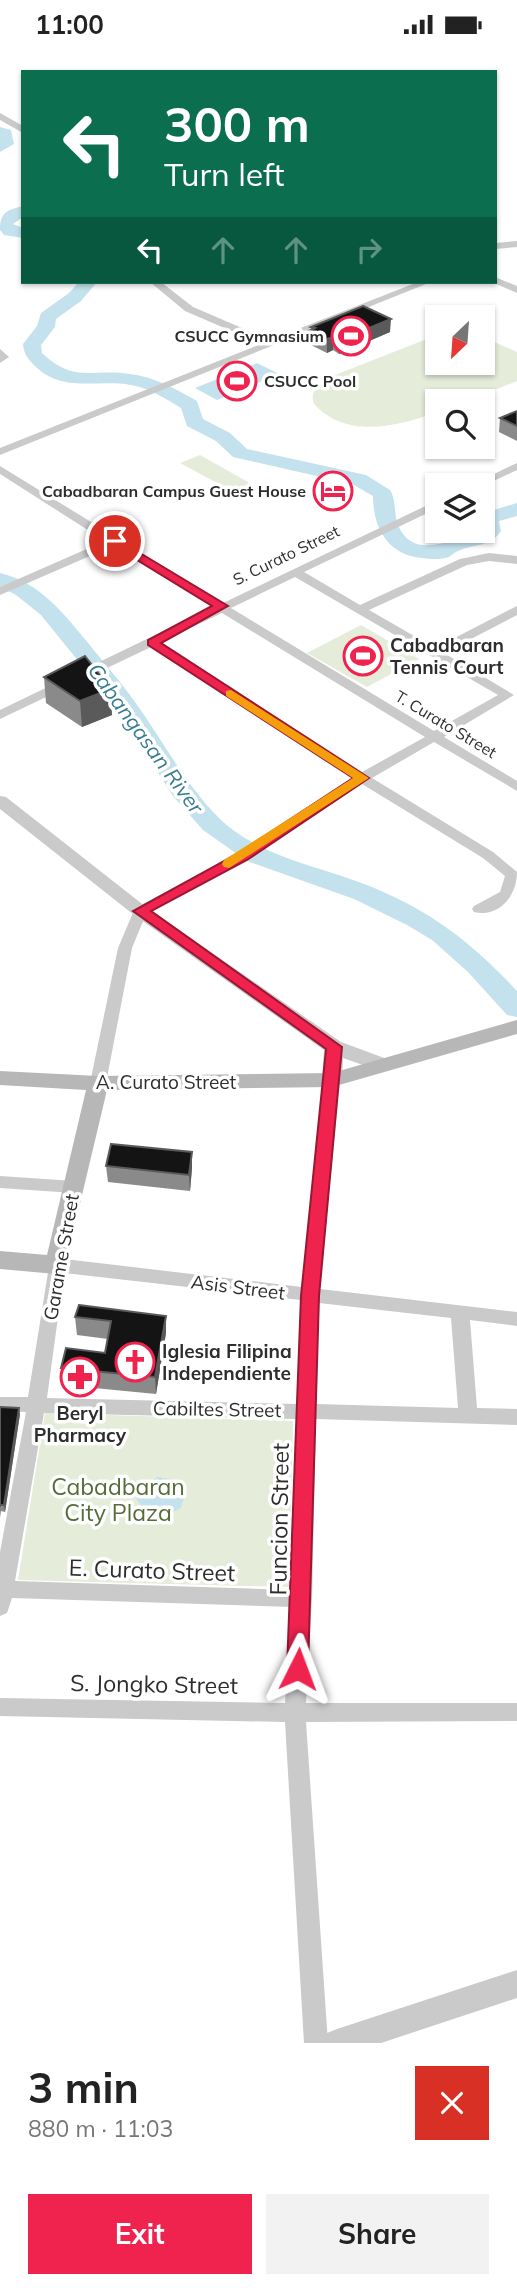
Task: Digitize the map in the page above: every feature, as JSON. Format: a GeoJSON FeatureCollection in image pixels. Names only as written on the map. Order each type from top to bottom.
{"type":"FeatureCollection","features":[{"type":"Feature","properties":{"kind":"main road","name":"A. Curato Street"},"geometry":{"type":"LineString","coordinates":[[0,1078],[98,1083],[332,1080],[380,1064],[517,1027]]}},
{"type":"Feature","properties":{"kind":"main road","name":"Garame Street"},"geometry":{"type":"LineString","coordinates":[[56,1265],[98,1083]]}},
{"type":"Feature","properties":{"kind":"main road","name":"Asis Street"},"geometry":{"type":"LineString","coordinates":[[0,1260],[56,1265]]}},
{"type":"Feature","properties":{"kind":"street"},"geometry":{"type":"LineString","coordinates":[[0,116],[20,128]]}},
{"type":"Feature","properties":{"kind":"street"},"geometry":{"type":"LineString","coordinates":[[6,129],[20,128]]}},
{"type":"Feature","properties":{"kind":"street"},"geometry":{"type":"LineString","coordinates":[[497,246],[517,244]]}},
{"type":"Feature","properties":{"kind":"street"},"geometry":{"type":"LineString","coordinates":[[497,282],[517,290]]}},
{"type":"Feature","properties":{"kind":"street"},"geometry":{"type":"LineString","coordinates":[[158,284],[189,309],[270,344]]}},
{"type":"Feature","properties":{"kind":"street"},"geometry":{"type":"LineString","coordinates":[[0,452],[421,284]]}},
{"type":"Feature","properties":{"kind":"street"},"geometry":{"type":"LineString","coordinates":[[0,352],[4,356],[0,360]]}},
{"type":"Feature","properties":{"kind":"street"},"geometry":{"type":"LineString","coordinates":[[495,476],[517,466]]}},
{"type":"Feature","properties":{"kind":"street","name":"T. Curato Street"},"geometry":{"type":"LineString","coordinates":[[0,469],[517,787]]}},
{"type":"Feature","properties":{"kind":"street","name":"S. Curato Street"},"geometry":{"type":"LineString","coordinates":[[0,715],[425,509]]}},
{"type":"Feature","properties":{"kind":"street"},"geometry":{"type":"LineString","coordinates":[[1,591],[115,541]]}},
{"type":"Feature","properties":{"kind":"street"},"geometry":{"type":"LineString","coordinates":[[359,610],[464,562],[489,557],[517,560]]}},
{"type":"Feature","properties":{"kind":"street"},"geometry":{"type":"LineString","coordinates":[[295,572],[435,653],[512,693]]}},
{"type":"Feature","properties":{"kind":"street"},"geometry":{"type":"LineString","coordinates":[[435,653],[517,610]]}},
{"type":"Feature","properties":{"kind":"street"},"geometry":{"type":"LineString","coordinates":[[152,642],[362,778],[488,855],[512,875],[510,889],[502,901],[479,909]]}},
{"type":"Feature","properties":{"kind":"street"},"geometry":{"type":"LineString","coordinates":[[140,911],[242,857],[362,778],[512,693]]}},
{"type":"Feature","properties":{"kind":"street"},"geometry":{"type":"LineString","coordinates":[[0,801],[140,911],[334,1047],[380,1064]]}},
{"type":"Feature","properties":{"kind":"street","name":"Garame Street"},"geometry":{"type":"LineString","coordinates":[[98,1083],[125,949],[140,911]]}},
{"type":"Feature","properties":{"kind":"street"},"geometry":{"type":"LineString","coordinates":[[332,1080],[334,1047]]}},
{"type":"Feature","properties":{"kind":"street","name":"Funcion Street"},"geometry":{"type":"LineString","coordinates":[[316,2043],[295,1713],[302,1599],[310,1296],[332,1080]]}},
{"type":"Feature","properties":{"kind":"street"},"geometry":{"type":"LineString","coordinates":[[0,1182],[74,1187]]}},
{"type":"Feature","properties":{"kind":"street","name":"Garame Street"},"geometry":{"type":"LineString","coordinates":[[1,1595],[36,1406],[56,1265]]}},
{"type":"Feature","properties":{"kind":"street","name":"Asis Street"},"geometry":{"type":"LineString","coordinates":[[56,1265],[517,1319]]}},
{"type":"Feature","properties":{"kind":"street"},"geometry":{"type":"LineString","coordinates":[[460,1314],[468,1416]]}},
{"type":"Feature","properties":{"kind":"street","name":"Cabiltes Street"},"geometry":{"type":"LineString","coordinates":[[0,1404],[517,1417]]}},
{"type":"Feature","properties":{"kind":"street","name":"E. Curato Street"},"geometry":{"type":"LineString","coordinates":[[1,1595],[302,1599]]}},
{"type":"Feature","properties":{"kind":"street","name":"S. Jongko Street"},"geometry":{"type":"LineString","coordinates":[[0,1707],[295,1713],[517,1712]]}},
{"type":"Feature","properties":{"kind":"street"},"geometry":{"type":"LineString","coordinates":[[337,2043],[517,1985]]}},
{"type":"Feature","properties":{"kind":"green space"},"geometry":{"type":"Polygon","coordinates":[[[425,340],[425,375],[495,375],[495,342],[517,352],[517,381],[495,390],[425,389],[425,416],[390,425],[357,426],[327,415],[314,404],[313,395],[319,385],[330,377],[425,340]]]}},
{"type":"Feature","properties":{"kind":"green space"},"geometry":{"type":"Polygon","coordinates":[[[200,455],[248,482],[248,490],[234,492],[180,463],[200,455]]]}},
{"type":"Feature","properties":{"kind":"green space","name":"Cabadbaran Tennis Court"},"geometry":{"type":"Polygon","coordinates":[[[361,625],[419,659],[367,687],[307,653],[361,625]]]}},
{"type":"Feature","properties":{"kind":"green space","name":"Cabadbaran City Plaza"},"geometry":{"type":"Polygon","coordinates":[[[45,1413],[293,1421],[289,1587],[18,1580],[45,1413]]]}},
{"type":"Feature","properties":{"kind":"water","name":"CSUCC Pool"},"geometry":{"type":"Polygon","coordinates":[[[257,363],[279,374],[217,400],[195,388],[257,363]]]}},
{"type":"Feature","properties":{"kind":"water"},"geometry":{"type":"Polygon","coordinates":[[[158,1477],[176,1480],[185,1493],[181,1508],[165,1516],[147,1513],[137,1500],[142,1485],[158,1477]]]}},
{"type":"Feature","properties":{"kind":"building"},"geometry":{"type":"Polygon","coordinates":[[[363,306],[391,319],[340,340],[333,337],[327,339],[309,331],[315,328],[311,327],[363,306]]]}},
{"type":"Feature","properties":{"kind":"building"},"geometry":{"type":"Polygon","coordinates":[[[517,411],[517,426],[500,418],[517,411]]]}},
{"type":"Feature","properties":{"kind":"building"},"geometry":{"type":"Polygon","coordinates":[[[85,656],[111,689],[80,701],[44,677],[85,656]]]}},
{"type":"Feature","properties":{"kind":"building"},"geometry":{"type":"Polygon","coordinates":[[[111,1144],[192,1152],[189,1175],[106,1166],[111,1144]]]}},
{"type":"Feature","properties":{"kind":"building"},"geometry":{"type":"Polygon","coordinates":[[[79,1305],[166,1316],[155,1377],[61,1368],[66,1348],[105,1353],[111,1321],[75,1317],[79,1305]]]}},
{"type":"Feature","properties":{"kind":"building"},"geometry":{"type":"Polygon","coordinates":[[[0,1407],[19,1408],[4,1505],[0,1505],[0,1407]]]}},
{"type":"Feature","properties":{"kind":"waterway"},"geometry":{"type":"LineString","coordinates":[[0,132],[6,133],[6,144],[0,147]]}},
{"type":"Feature","properties":{"kind":"waterway"},"geometry":{"type":"LineString","coordinates":[[21,212],[9,216],[4,224],[10,231],[21,233]]}},
{"type":"Feature","properties":{"kind":"waterway"},"geometry":{"type":"LineString","coordinates":[[86,284],[75,297],[47,317],[46,327],[32,344],[33,354],[57,374],[78,379],[114,378],[145,383],[190,405],[194,422],[223,437],[240,453],[359,479],[383,494],[387,525],[397,541],[414,551],[442,552],[451,546],[476,541],[491,531],[488,522],[491,517],[517,509]]}},
{"type":"Feature","properties":{"kind":"waterway","name":"Cabangasan River"},"geometry":{"type":"LineString","coordinates":[[0,579],[24,590],[49,610],[126,705],[182,791],[212,825],[256,855],[363,893],[416,919],[441,934],[478,966],[517,1008]]}},
{"type":"Feature","properties":{"kind":"slow traffic"},"geometry":{"type":"LineString","coordinates":[[229,864],[362,778],[231,693]]}},
{"type":"Feature","properties":{"kind":"place","name":"CSUCC Gymnasium"},"geometry":{"type":"Point","coordinates":[351,336]}},
{"type":"Feature","properties":{"kind":"place","name":"CSUCC Pool"},"geometry":{"type":"Point","coordinates":[237,381]}},
{"type":"Feature","properties":{"kind":"place","name":"Cabadbaran Campus Guest House"},"geometry":{"type":"Point","coordinates":[333,491]}},
{"type":"Feature","properties":{"kind":"place","name":"Cabadbaran Tennis Court"},"geometry":{"type":"Point","coordinates":[363,656]}},
{"type":"Feature","properties":{"kind":"place","name":"Iglesia Filipina Independiente"},"geometry":{"type":"Point","coordinates":[135,1362]}},
{"type":"Feature","properties":{"kind":"place","name":"Beryl Pharmacy"},"geometry":{"type":"Point","coordinates":[80,1377]}},
{"type":"Feature","properties":{"kind":"route"},"geometry":{"type":"LineString","coordinates":[[115,541],[222,606],[152,642],[362,778],[242,857],[140,911],[334,1047],[310,1296],[298,1669]]}}]}
